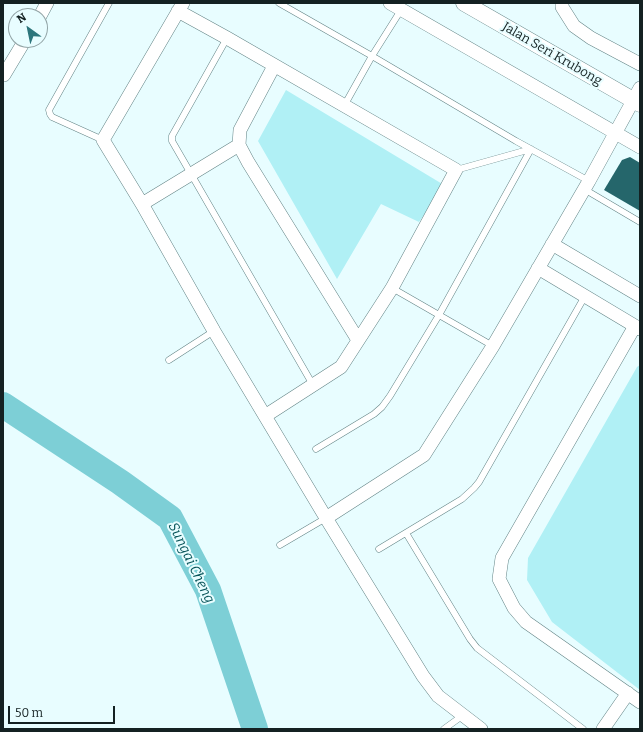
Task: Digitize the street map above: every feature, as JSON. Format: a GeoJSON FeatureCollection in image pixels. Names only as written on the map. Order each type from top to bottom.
{"type":"FeatureCollection","features":[{"type":"Feature","properties":{"kind":"street","name":"Jalan Seri Krubong"},"geometry":{"type":"LineString","coordinates":[[464,3],[638,98]]}},
{"type":"Feature","properties":{"kind":"street"},"geometry":{"type":"LineString","coordinates":[[562,3],[562,7],[574,26],[591,38],[640,64]]}},
{"type":"Feature","properties":{"kind":"street"},"geometry":{"type":"LineString","coordinates":[[265,416],[341,367],[392,288],[456,170],[274,66],[227,38],[180,6],[103,140],[142,204],[214,331],[326,518],[424,676],[438,696],[462,716],[481,729]]}},
{"type":"Feature","properties":{"kind":"street"},"geometry":{"type":"LineString","coordinates":[[395,6],[640,147]]}},
{"type":"Feature","properties":{"kind":"street"},"geometry":{"type":"LineString","coordinates":[[4,75],[20,48]]}},
{"type":"Feature","properties":{"kind":"street"},"geometry":{"type":"LineString","coordinates":[[274,66],[240,130],[239,145],[358,340]]}},
{"type":"Feature","properties":{"kind":"street"},"geometry":{"type":"LineString","coordinates":[[326,518],[424,455],[493,346],[616,133],[638,98]]}},
{"type":"Feature","properties":{"kind":"street"},"geometry":{"type":"LineString","coordinates":[[142,204],[239,145]]}},
{"type":"Feature","properties":{"kind":"street"},"geometry":{"type":"LineString","coordinates":[[552,244],[640,296]]}},
{"type":"Feature","properties":{"kind":"street"},"geometry":{"type":"LineString","coordinates":[[538,268],[637,327],[502,558],[499,579],[514,608],[526,622],[640,702]]}},
{"type":"Feature","properties":{"kind":"street"},"geometry":{"type":"LineString","coordinates":[[603,729],[628,693]]}},
{"type":"Feature","properties":{"kind":"lane"},"geometry":{"type":"LineString","coordinates":[[103,140],[52,116],[49,110],[109,3]]}},
{"type":"Feature","properties":{"kind":"lane"},"geometry":{"type":"LineString","coordinates":[[279,3],[531,149],[587,185],[640,222]]}},
{"type":"Feature","properties":{"kind":"lane"},"geometry":{"type":"LineString","coordinates":[[344,106],[372,56],[395,6]]}},
{"type":"Feature","properties":{"kind":"lane"},"geometry":{"type":"LineString","coordinates":[[227,38],[172,136],[172,141],[313,385]]}},
{"type":"Feature","properties":{"kind":"lane"},"geometry":{"type":"LineString","coordinates":[[456,170],[531,149]]}},
{"type":"Feature","properties":{"kind":"lane"},"geometry":{"type":"LineString","coordinates":[[316,449],[374,414],[382,407],[390,396],[439,315],[531,149]]}},
{"type":"Feature","properties":{"kind":"lane"},"geometry":{"type":"LineString","coordinates":[[392,288],[493,346]]}},
{"type":"Feature","properties":{"kind":"lane"},"geometry":{"type":"LineString","coordinates":[[379,549],[462,499],[479,482],[585,296]]}},
{"type":"Feature","properties":{"kind":"lane"},"geometry":{"type":"LineString","coordinates":[[169,360],[214,331]]}},
{"type":"Feature","properties":{"kind":"lane"},"geometry":{"type":"LineString","coordinates":[[280,545],[326,518]]}},
{"type":"Feature","properties":{"kind":"lane"},"geometry":{"type":"LineString","coordinates":[[406,533],[470,639],[477,648],[584,729]]}},
{"type":"Feature","properties":{"kind":"lane"},"geometry":{"type":"LineString","coordinates":[[444,729],[462,716]]}},
{"type":"Feature","properties":{"kind":"shaded area"},"geometry":{"type":"Polygon","coordinates":[[[286,90],[444,185],[419,222],[381,204],[337,279],[258,141],[286,90]]]}},
{"type":"Feature","properties":{"kind":"shaded area"},"geometry":{"type":"Polygon","coordinates":[[[640,365],[640,690],[552,622],[527,580],[528,558],[637,367],[640,365]]]}},
{"type":"Feature","properties":{"kind":"building"},"geometry":{"type":"Polygon","coordinates":[[[630,157],[640,163],[640,211],[604,190],[622,160],[630,157]]]}},
{"type":"Feature","properties":{"kind":"waterway","name":"Sungai Cheng"},"geometry":{"type":"LineString","coordinates":[[3,405],[120,482],[170,518],[208,590],[255,729]]}}]}
